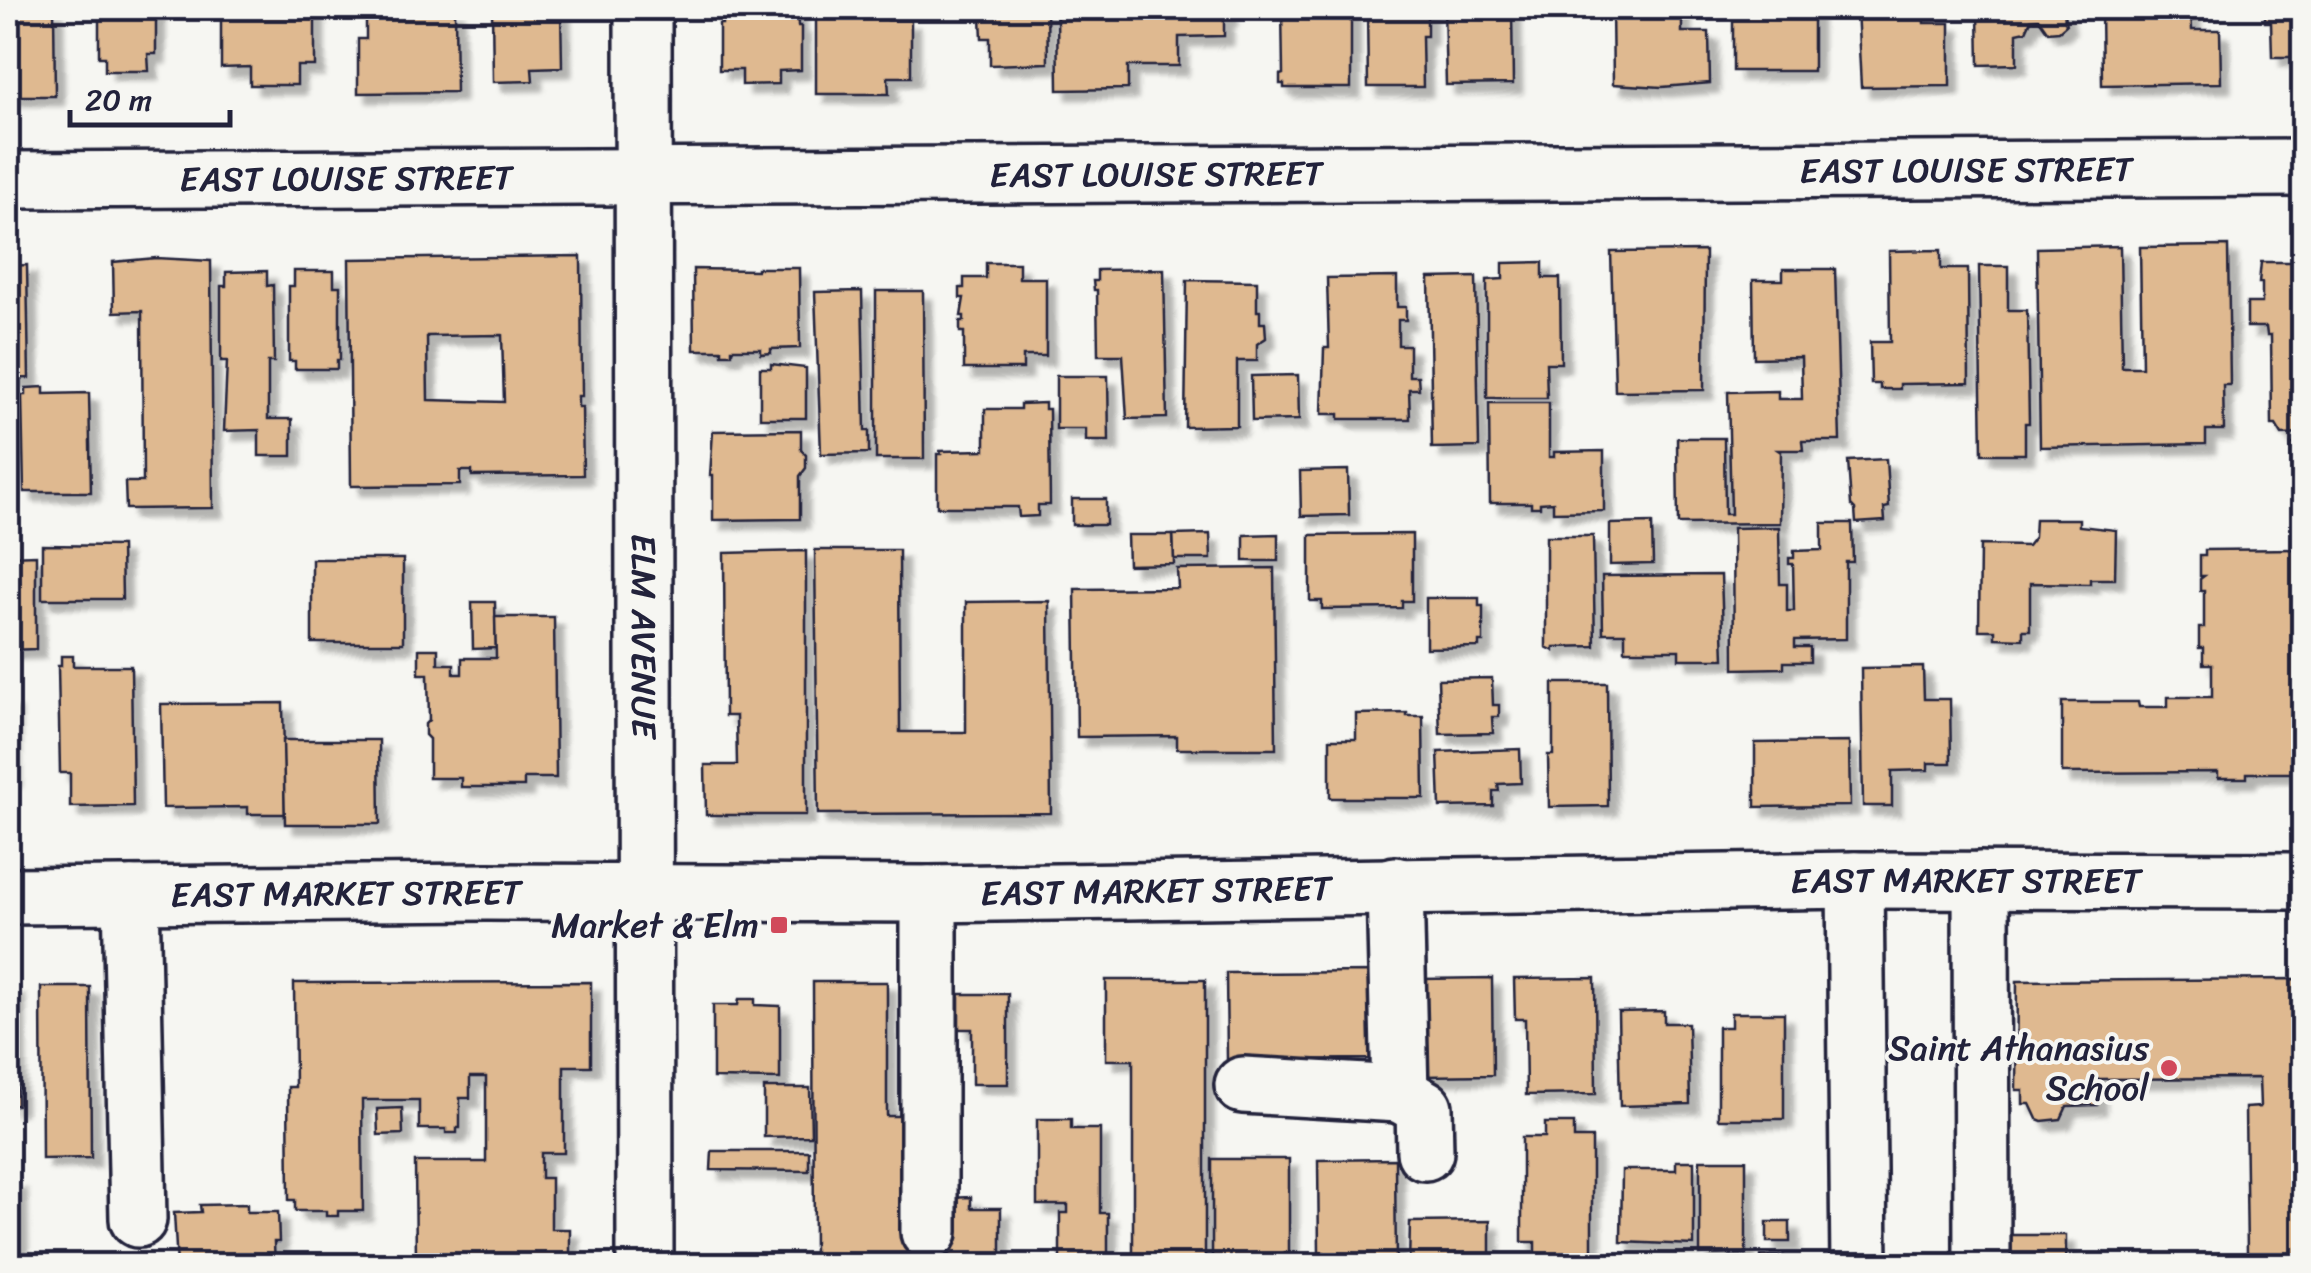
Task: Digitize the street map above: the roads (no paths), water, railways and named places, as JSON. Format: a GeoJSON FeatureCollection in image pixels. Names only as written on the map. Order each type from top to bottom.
{"type":"FeatureCollection","features":[{"type":"Feature","properties":{"kind":"street","name":"ELM AVENUE"},"geometry":{"type":"LineString","coordinates":[[643,8],[645,1266]]}},
{"type":"Feature","properties":{"kind":"street","name":"EAST LOUISE STREET"},"geometry":{"type":"LineString","coordinates":[[8,180],[2304,168]]}},
{"type":"Feature","properties":{"kind":"street","name":"EAST MARKET STREET"},"geometry":{"type":"LineString","coordinates":[[8,896],[928,894],[1855,880],[2304,881]]}},
{"type":"Feature","properties":{"kind":"street"},"geometry":{"type":"LineString","coordinates":[[1855,880],[1858,1266]]}},
{"type":"Feature","properties":{"kind":"street"},"geometry":{"type":"LineString","coordinates":[[1981,880],[1982,1266]]}},
{"type":"Feature","properties":{"kind":"street"},"geometry":{"type":"LineString","coordinates":[[1395,885],[1400,1094]]}},
{"type":"Feature","properties":{"kind":"street"},"geometry":{"type":"LineString","coordinates":[[928,894],[928,1232]]}},
{"type":"Feature","properties":{"kind":"street"},"geometry":{"type":"LineString","coordinates":[[131,895],[138,1219]]}},
{"type":"Feature","properties":{"kind":"street"},"geometry":{"type":"LineString","coordinates":[[1243,1085],[1400,1094],[1424,1108],[1425,1152]]}},
{"type":"Feature","properties":{"kind":"place","name":"Market & Elm"},"geometry":{"type":"Point","coordinates":[779,925]}},
{"type":"Feature","properties":{"kind":"place","name":"Saint Athanasius School"},"geometry":{"type":"Point","coordinates":[2169,1068]}}]}
